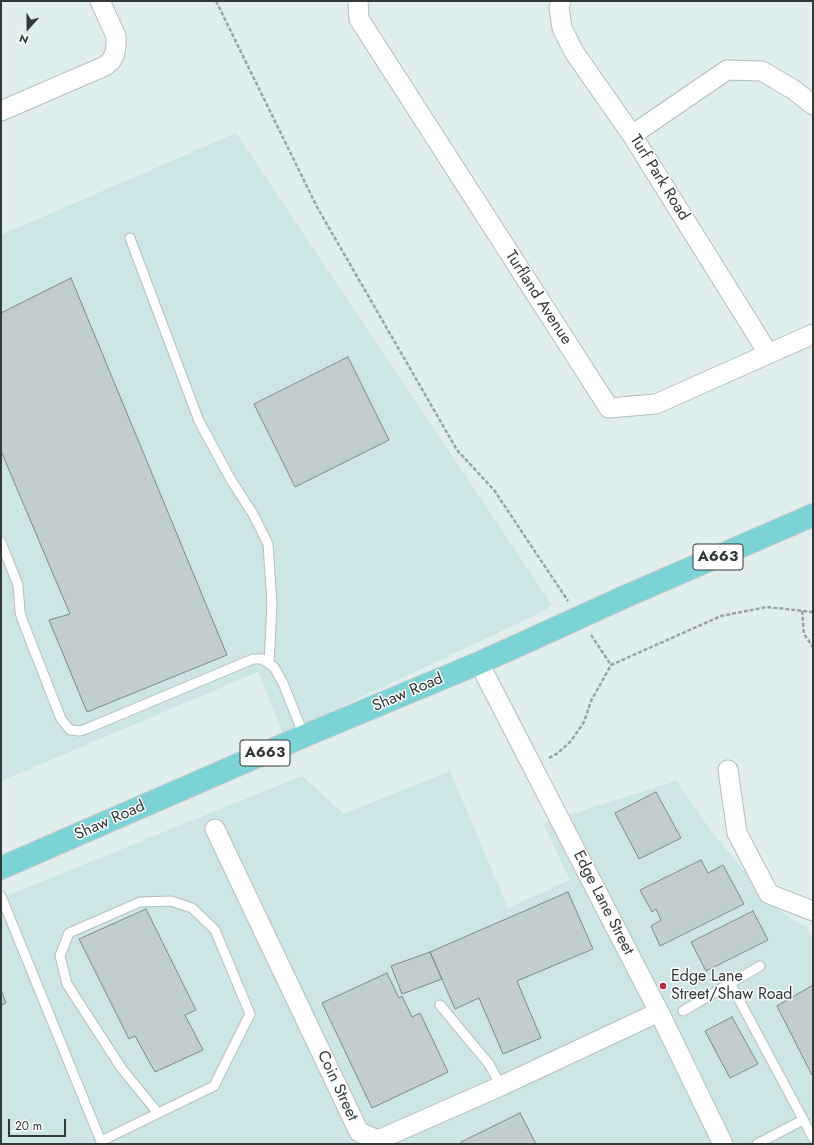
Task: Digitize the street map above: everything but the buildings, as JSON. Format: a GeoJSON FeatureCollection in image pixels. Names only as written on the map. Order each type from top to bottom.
{"type":"FeatureCollection","features":[{"type":"Feature","properties":{"kind":"main road","name":"Shaw Road"},"geometry":{"type":"LineString","coordinates":[[1,868],[304,736],[479,663],[622,598],[813,515]]}},
{"type":"Feature","properties":{"kind":"street"},"geometry":{"type":"LineString","coordinates":[[1,112],[105,66],[111,61],[115,53],[116,36],[100,1]]}},
{"type":"Feature","properties":{"kind":"street","name":"Turfland Avenue"},"geometry":{"type":"LineString","coordinates":[[358,1],[359,19],[610,408],[656,404],[813,334]]}},
{"type":"Feature","properties":{"kind":"street","name":"Turf Park Road"},"geometry":{"type":"LineString","coordinates":[[561,1],[559,7],[562,28],[574,52],[632,135],[768,353]]}},
{"type":"Feature","properties":{"kind":"street"},"geometry":{"type":"LineString","coordinates":[[632,135],[727,70],[762,71],[794,90],[813,105]]}},
{"type":"Feature","properties":{"kind":"street","name":"Edge Lane Street"},"geometry":{"type":"LineString","coordinates":[[479,663],[659,1012],[723,1144]]}},
{"type":"Feature","properties":{"kind":"street"},"geometry":{"type":"LineString","coordinates":[[728,770],[737,833],[769,894],[813,911]]}},
{"type":"Feature","properties":{"kind":"street","name":"Coin Street"},"geometry":{"type":"LineString","coordinates":[[215,829],[359,1132],[378,1140],[501,1086],[659,1012]]}},
{"type":"Feature","properties":{"kind":"lane"},"geometry":{"type":"LineString","coordinates":[[130,238],[199,421],[230,480],[253,514],[268,544],[272,605],[269,663]]}},
{"type":"Feature","properties":{"kind":"lane"},"geometry":{"type":"LineString","coordinates":[[1,542],[18,585],[22,619],[61,719],[70,730],[80,731],[86,729],[253,659],[262,659],[274,668],[283,683],[304,736]]}},
{"type":"Feature","properties":{"kind":"lane"},"geometry":{"type":"LineString","coordinates":[[1,896],[101,1143],[214,1086],[250,1014],[215,930],[192,908],[171,901],[140,902],[69,933],[60,956],[67,984],[122,1069],[158,1113]]}},
{"type":"Feature","properties":{"kind":"lane"},"geometry":{"type":"LineString","coordinates":[[683,1011],[760,966]]}},
{"type":"Feature","properties":{"kind":"lane"},"geometry":{"type":"LineString","coordinates":[[730,984],[813,1138]]}},
{"type":"Feature","properties":{"kind":"lane"},"geometry":{"type":"LineString","coordinates":[[440,1005],[489,1064],[501,1086]]}},
{"type":"Feature","properties":{"kind":"lane"},"geometry":{"type":"LineString","coordinates":[[757,1144],[803,1120]]}},
{"type":"Feature","properties":{"kind":"path"},"geometry":{"type":"LineString","coordinates":[[216,1],[317,206],[457,450],[494,490],[572,607]]}},
{"type":"Feature","properties":{"kind":"path"},"geometry":{"type":"LineString","coordinates":[[532,767],[558,753],[571,741],[584,722],[591,701],[611,665],[721,616],[767,607],[813,612]]}},
{"type":"Feature","properties":{"kind":"path"},"geometry":{"type":"LineString","coordinates":[[802,611],[804,634],[813,647]]}},
{"type":"Feature","properties":{"kind":"path"},"geometry":{"type":"LineString","coordinates":[[590,633],[611,665]]}},
{"type":"Feature","properties":{"kind":"shaded area"},"geometry":{"type":"Polygon","coordinates":[[[236,133],[552,605],[542,612],[283,734],[258,672],[1,781],[1,235],[236,133]]]}},
{"type":"Feature","properties":{"kind":"shaded area"},"geometry":{"type":"Polygon","coordinates":[[[450,771],[508,908],[570,880],[543,823],[676,781],[714,835],[777,909],[807,928],[813,940],[813,1144],[1,1144],[1,898],[302,776],[344,814],[450,771]]]}},
{"type":"Feature","properties":{"kind":"place","name":"Edge Lane Street/Shaw Road"},"geometry":{"type":"Point","coordinates":[663,986]}}]}
